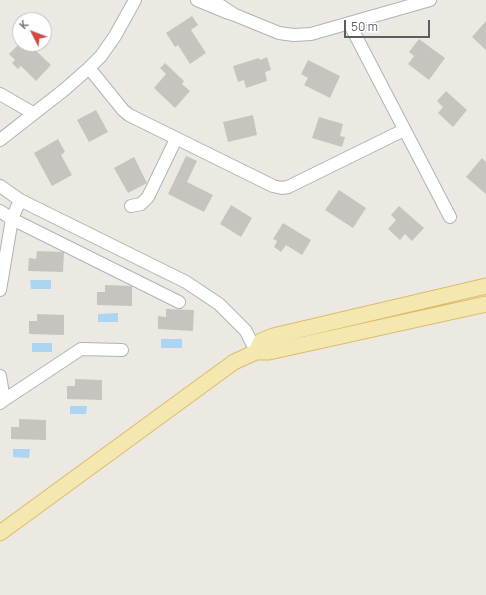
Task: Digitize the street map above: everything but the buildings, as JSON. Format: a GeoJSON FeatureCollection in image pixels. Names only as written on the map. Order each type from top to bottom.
{"type":"FeatureCollection","features":[{"type":"Feature","properties":{"kind":"main road"},"geometry":{"type":"LineString","coordinates":[[256,352],[261,341],[273,336],[486,286]]}},
{"type":"Feature","properties":{"kind":"main road"},"geometry":{"type":"LineString","coordinates":[[0,533],[234,362],[256,352],[269,352],[486,304]]}},
{"type":"Feature","properties":{"kind":"street"},"geometry":{"type":"LineString","coordinates":[[0,140],[64,90],[101,56],[115,36],[134,0]]}},
{"type":"Feature","properties":{"kind":"street"},"geometry":{"type":"LineString","coordinates":[[197,0],[279,33],[294,35],[311,34],[430,0]]}},
{"type":"Feature","properties":{"kind":"street"},"geometry":{"type":"LineString","coordinates":[[212,0],[235,15]]}},
{"type":"Feature","properties":{"kind":"street"},"geometry":{"type":"LineString","coordinates":[[349,24],[450,217]]}},
{"type":"Feature","properties":{"kind":"street"},"geometry":{"type":"LineString","coordinates":[[89,68],[123,110],[129,115],[273,186],[282,188],[288,187],[404,130]]}},
{"type":"Feature","properties":{"kind":"street"},"geometry":{"type":"LineString","coordinates":[[0,94],[33,113]]}},
{"type":"Feature","properties":{"kind":"street"},"geometry":{"type":"LineString","coordinates":[[131,206],[141,204],[148,197],[176,139]]}},
{"type":"Feature","properties":{"kind":"street"},"geometry":{"type":"LineString","coordinates":[[0,186],[20,200],[186,282],[219,304],[246,331],[256,352]]}},
{"type":"Feature","properties":{"kind":"street"},"geometry":{"type":"LineString","coordinates":[[0,290],[12,219],[20,200]]}},
{"type":"Feature","properties":{"kind":"street"},"geometry":{"type":"LineString","coordinates":[[0,211],[12,219],[179,302]]}},
{"type":"Feature","properties":{"kind":"street"},"geometry":{"type":"LineString","coordinates":[[0,376],[2,401],[81,349],[122,350]]}},
{"type":"Feature","properties":{"kind":"water"},"geometry":{"type":"Polygon","coordinates":[[[30,280],[51,280],[51,289],[31,289],[30,280]]]}},
{"type":"Feature","properties":{"kind":"water"},"geometry":{"type":"Polygon","coordinates":[[[118,313],[118,322],[98,322],[98,314],[118,313]]]}},
{"type":"Feature","properties":{"kind":"water"},"geometry":{"type":"Polygon","coordinates":[[[161,339],[182,339],[182,348],[161,348],[161,339]]]}},
{"type":"Feature","properties":{"kind":"water"},"geometry":{"type":"Polygon","coordinates":[[[32,343],[52,343],[52,352],[32,352],[32,343]]]}},
{"type":"Feature","properties":{"kind":"water"},"geometry":{"type":"Polygon","coordinates":[[[70,406],[87,406],[86,414],[70,414],[70,406]]]}},
{"type":"Feature","properties":{"kind":"water"},"geometry":{"type":"Polygon","coordinates":[[[13,449],[30,449],[29,458],[13,457],[13,449]]]}}]}
